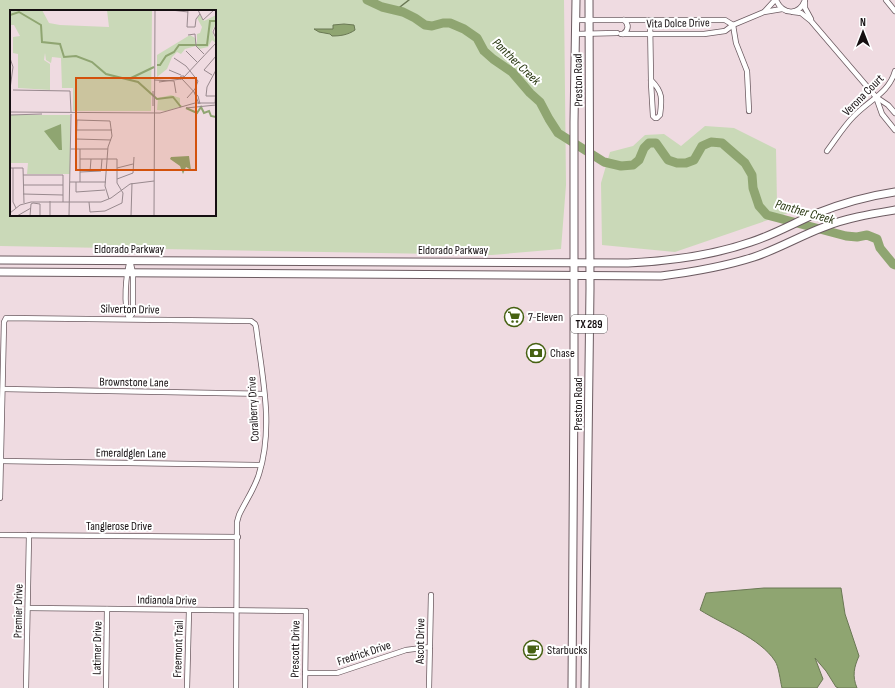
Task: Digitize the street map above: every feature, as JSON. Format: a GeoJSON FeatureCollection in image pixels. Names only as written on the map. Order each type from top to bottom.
{"type":"FeatureCollection","features":[{"type":"Feature","properties":{"kind":"main road","name":"Preston Road"},"geometry":{"type":"LineString","coordinates":[[572,688],[575,275],[574,122],[576,0]]}},
{"type":"Feature","properties":{"kind":"main road","name":"Preston Road"},"geometry":{"type":"LineString","coordinates":[[585,688],[590,276],[589,0]]}},
{"type":"Feature","properties":{"kind":"main road","name":"Eldorado Parkway"},"geometry":{"type":"LineString","coordinates":[[0,260],[458,261],[589,263],[659,262],[699,256],[752,242],[816,214],[850,202],[895,192]]}},
{"type":"Feature","properties":{"kind":"main road","name":"Eldorado Parkway"},"geometry":{"type":"LineString","coordinates":[[0,272],[661,276],[699,271],[736,262],[849,219],[895,210]]}},
{"type":"Feature","properties":{"kind":"main road"},"geometry":{"type":"LineString","coordinates":[[350,261],[351,274]]}},
{"type":"Feature","properties":{"kind":"main road"},"geometry":{"type":"LineString","coordinates":[[458,261],[458,275]]}},
{"type":"Feature","properties":{"kind":"main road"},"geometry":{"type":"LineString","coordinates":[[574,445],[589,445]]}},
{"type":"Feature","properties":{"kind":"main road"},"geometry":{"type":"LineString","coordinates":[[573,592],[586,592]]}},
{"type":"Feature","properties":{"kind":"street","name":"Vita Dolce Drive"},"geometry":{"type":"LineString","coordinates":[[764,12],[776,0]]}},
{"type":"Feature","properties":{"kind":"street"},"geometry":{"type":"LineString","coordinates":[[776,0],[785,11],[800,13],[811,21],[876,97],[888,105],[895,113]]}},
{"type":"Feature","properties":{"kind":"street"},"geometry":{"type":"LineString","coordinates":[[793,12],[802,6],[805,0]]}},
{"type":"Feature","properties":{"kind":"street"},"geometry":{"type":"LineString","coordinates":[[805,0],[805,8],[811,21]]}},
{"type":"Feature","properties":{"kind":"street"},"geometry":{"type":"LineString","coordinates":[[886,0],[895,11]]}},
{"type":"Feature","properties":{"kind":"street","name":"Vita Dolce Drive"},"geometry":{"type":"LineString","coordinates":[[576,34],[704,34],[724,31],[733,25],[764,12],[782,9]]}},
{"type":"Feature","properties":{"kind":"street","name":"Vita Dolce Drive"},"geometry":{"type":"LineString","coordinates":[[576,20],[725,20],[733,25]]}},
{"type":"Feature","properties":{"kind":"street"},"geometry":{"type":"LineString","coordinates":[[620,33],[626,31],[628,27],[624,20]]}},
{"type":"Feature","properties":{"kind":"street"},"geometry":{"type":"LineString","coordinates":[[650,20],[651,80],[653,116],[657,118],[660,115],[661,94],[657,86],[651,80]]}},
{"type":"Feature","properties":{"kind":"street"},"geometry":{"type":"LineString","coordinates":[[733,25],[736,43],[748,71],[749,111]]}},
{"type":"Feature","properties":{"kind":"street","name":"Verona Court"},"geometry":{"type":"LineString","coordinates":[[827,151],[853,116],[876,97],[892,81],[895,71]]}},
{"type":"Feature","properties":{"kind":"street"},"geometry":{"type":"LineString","coordinates":[[876,97],[882,114],[895,130]]}},
{"type":"Feature","properties":{"kind":"street"},"geometry":{"type":"LineString","coordinates":[[129,318],[126,313],[130,260]]}},
{"type":"Feature","properties":{"kind":"street","name":"Silverton Drive"},"geometry":{"type":"LineString","coordinates":[[3,389],[4,322],[6,318],[129,318],[254,322]]}},
{"type":"Feature","properties":{"kind":"street","name":"Coralberry Drive"},"geometry":{"type":"LineString","coordinates":[[236,688],[238,522],[239,515],[258,479],[266,440],[264,394],[256,327],[254,322]]}},
{"type":"Feature","properties":{"kind":"street"},"geometry":{"type":"LineString","coordinates":[[0,498],[3,389]]}},
{"type":"Feature","properties":{"kind":"street","name":"Brownstone Lane"},"geometry":{"type":"LineString","coordinates":[[3,389],[264,394]]}},
{"type":"Feature","properties":{"kind":"street","name":"Emeraldglen Lane"},"geometry":{"type":"LineString","coordinates":[[1,461],[261,465]]}},
{"type":"Feature","properties":{"kind":"street","name":"Tanglerose Drive"},"geometry":{"type":"LineString","coordinates":[[0,535],[238,537]]}},
{"type":"Feature","properties":{"kind":"street","name":"Premier Drive"},"geometry":{"type":"LineString","coordinates":[[26,688],[29,535]]}},
{"type":"Feature","properties":{"kind":"street","name":"Ascot Drive"},"geometry":{"type":"LineString","coordinates":[[429,688],[431,595]]}},
{"type":"Feature","properties":{"kind":"street","name":"Indianola Drive"},"geometry":{"type":"LineString","coordinates":[[28,608],[306,611]]}},
{"type":"Feature","properties":{"kind":"street","name":"Latimer Drive"},"geometry":{"type":"LineString","coordinates":[[106,688],[107,609]]}},
{"type":"Feature","properties":{"kind":"street","name":"Freemont Trail"},"geometry":{"type":"LineString","coordinates":[[187,688],[189,610]]}},
{"type":"Feature","properties":{"kind":"street","name":"Prescott Drive"},"geometry":{"type":"LineString","coordinates":[[305,688],[306,611]]}},
{"type":"Feature","properties":{"kind":"street","name":"Fredrick Drive"},"geometry":{"type":"LineString","coordinates":[[305,673],[337,672],[406,650],[430,647]]}},
{"type":"Feature","properties":{"kind":"shaded area"},"geometry":{"type":"Polygon","coordinates":[[[0,0],[564,0],[566,185],[561,249],[492,255],[0,246],[0,0]]]}},
{"type":"Feature","properties":{"kind":"shaded area"},"geometry":{"type":"Polygon","coordinates":[[[333,25],[354,25],[355,30],[344,35],[332,36],[314,29],[333,29],[333,25]]]}},
{"type":"Feature","properties":{"kind":"shaded area"},"geometry":{"type":"Polygon","coordinates":[[[705,126],[734,128],[776,149],[777,204],[800,209],[675,252],[602,245],[601,183],[610,152],[633,146],[645,135],[664,134],[681,146],[705,126]]]}},
{"type":"Feature","properties":{"kind":"shaded area"},"geometry":{"type":"Polygon","coordinates":[[[764,588],[841,588],[845,614],[859,656],[854,672],[854,679],[857,688],[836,687],[826,671],[815,658],[823,679],[817,688],[782,688],[775,661],[760,645],[700,610],[706,593],[764,588]]]}},
{"type":"Feature","properties":{"kind":"waterway","name":"Panther Creek"},"geometry":{"type":"LineString","coordinates":[[367,0],[382,7],[403,12],[425,25],[432,26],[450,23],[464,29],[477,38],[484,51],[512,72],[540,102],[558,133],[604,162],[621,166],[633,165],[639,160],[644,148],[649,143],[656,143],[668,160],[677,163],[686,163],[694,160],[702,146],[711,142],[722,143],[745,163],[752,175],[753,188],[759,206],[767,215],[846,236],[857,237],[867,235],[877,239],[880,248],[895,265]]}},
{"type":"Feature","properties":{"kind":"waterway","name":"Panther Creek"},"geometry":{"type":"LineString","coordinates":[[396,10],[409,0]]}},
{"type":"Feature","properties":{"kind":"place","name":"7-Eleven"},"geometry":{"type":"Point","coordinates":[514,317]}},
{"type":"Feature","properties":{"kind":"place","name":"Chase"},"geometry":{"type":"Point","coordinates":[536,353]}},
{"type":"Feature","properties":{"kind":"place","name":"Starbucks"},"geometry":{"type":"Point","coordinates":[533,650]}}]}
